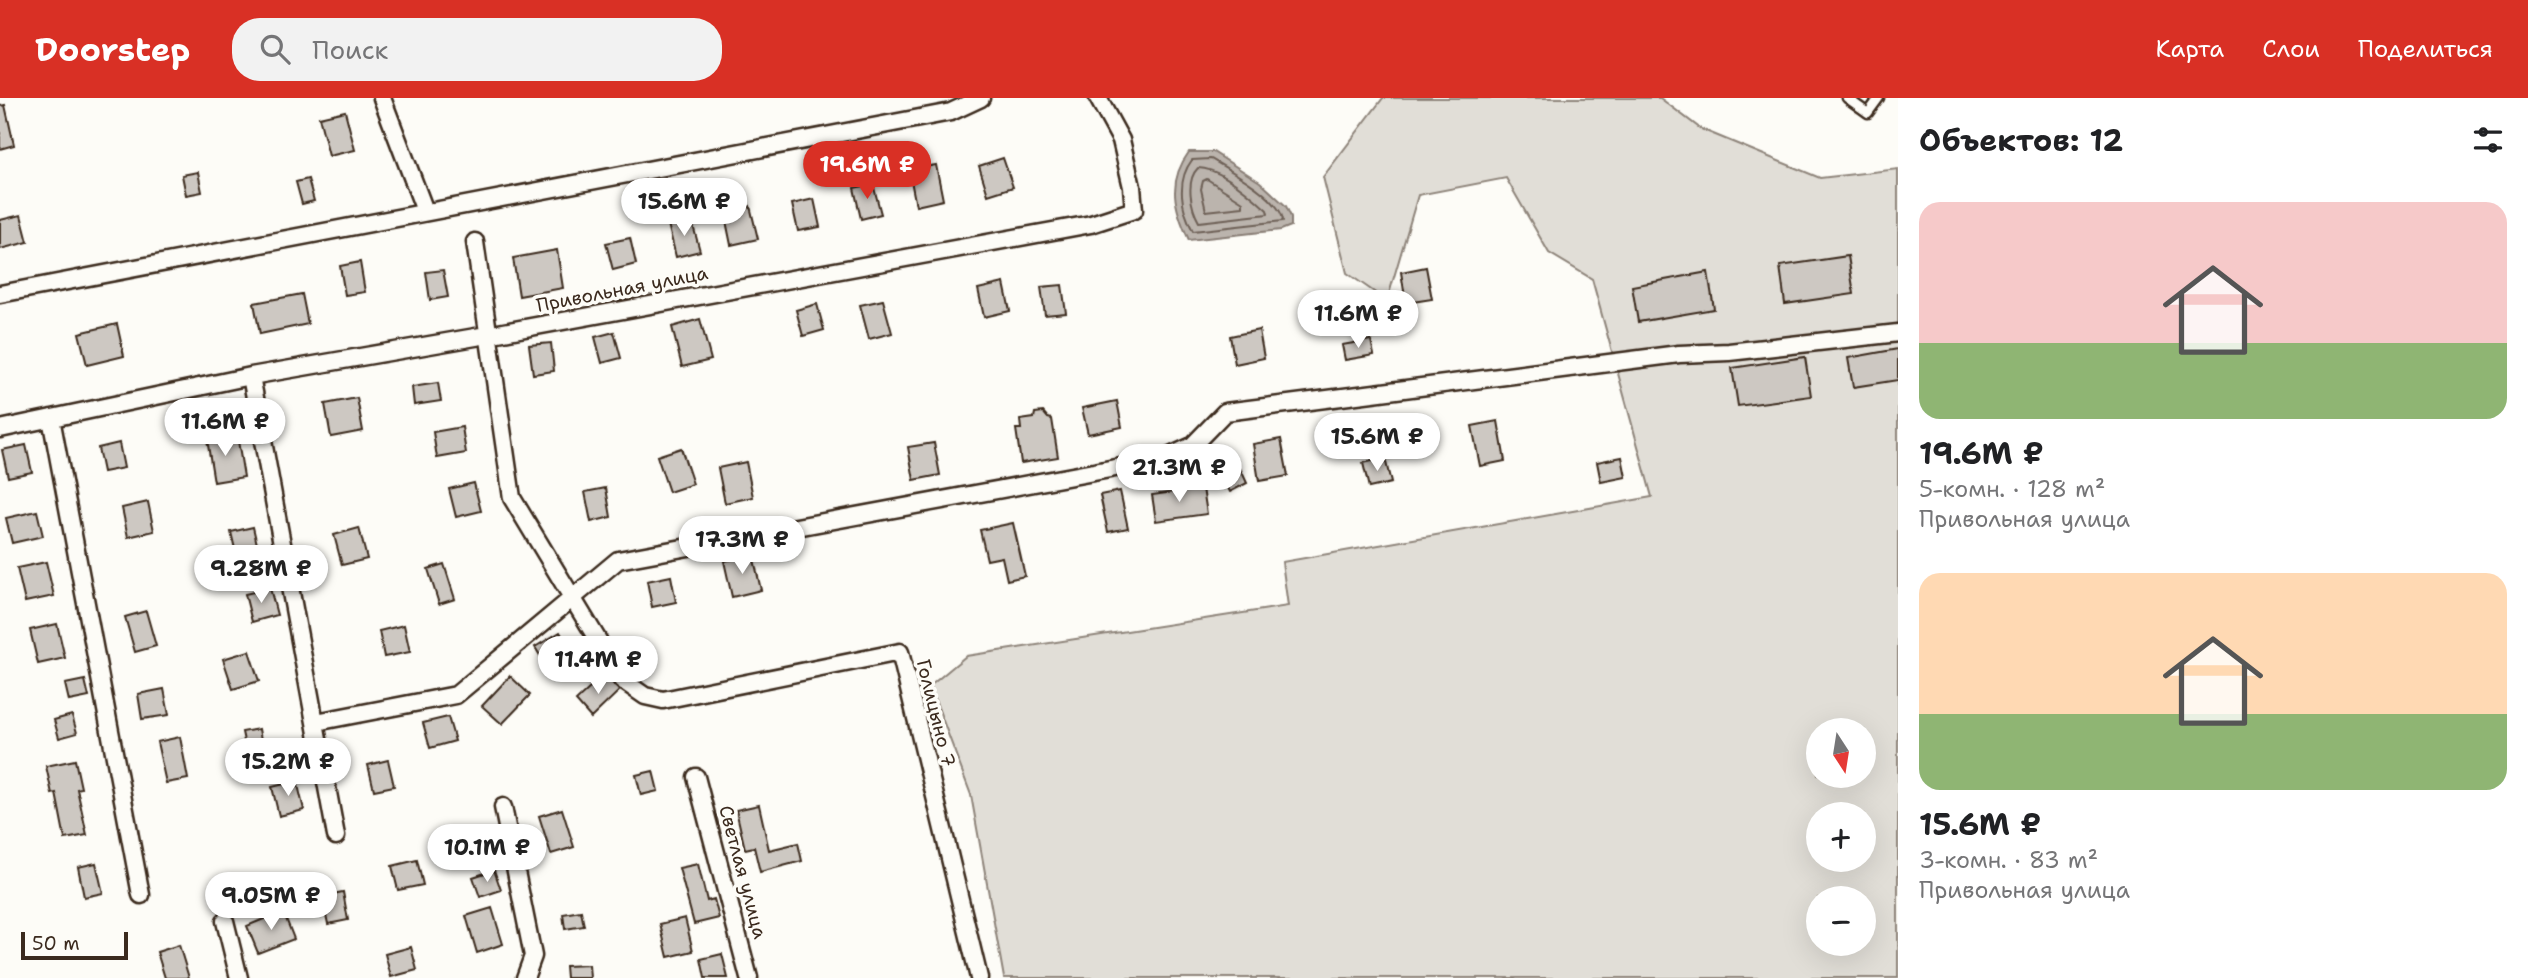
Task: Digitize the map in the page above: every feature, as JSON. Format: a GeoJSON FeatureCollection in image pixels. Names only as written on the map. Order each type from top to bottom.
{"type":"FeatureCollection","features":[{"type":"Feature","properties":{"kind":"street"},"geometry":{"type":"LineString","coordinates":[[382,98],[425,211]]}},
{"type":"Feature","properties":{"kind":"street"},"geometry":{"type":"LineString","coordinates":[[0,294],[951,112],[981,98]]}},
{"type":"Feature","properties":{"kind":"street","name":"Привольная улица"},"geometry":{"type":"LineString","coordinates":[[0,429],[251,376],[1091,224],[1134,210],[1122,140],[1098,98]]}},
{"type":"Feature","properties":{"kind":"street"},"geometry":{"type":"LineString","coordinates":[[475,242],[512,498],[571,598]]}},
{"type":"Feature","properties":{"kind":"street"},"geometry":{"type":"LineString","coordinates":[[316,722],[456,695],[618,560],[1164,459],[1192,446],[1225,412],[1679,354],[1730,352],[1898,333]]}},
{"type":"Feature","properties":{"kind":"street"},"geometry":{"type":"LineString","coordinates":[[251,376],[336,836]]}},
{"type":"Feature","properties":{"kind":"street"},"geometry":{"type":"LineString","coordinates":[[51,418],[141,895]]}},
{"type":"Feature","properties":{"kind":"street","name":"Голицыно 7"},"geometry":{"type":"LineString","coordinates":[[571,598],[622,680],[645,696],[663,700],[900,652],[979,978]]}},
{"type":"Feature","properties":{"kind":"street","name":"Светлая улица"},"geometry":{"type":"LineString","coordinates":[[696,777],[749,978]]}},
{"type":"Feature","properties":{"kind":"street"},"geometry":{"type":"LineString","coordinates":[[503,807],[533,956],[525,978]]}},
{"type":"Feature","properties":{"kind":"street"},"geometry":{"type":"LineString","coordinates":[[225,921],[239,978]]}},
{"type":"Feature","properties":{"kind":"lane"},"geometry":{"type":"LineString","coordinates":[[1847,98],[1868,113],[1879,98]]}},
{"type":"Feature","properties":{"kind":"shaded area"},"geometry":{"type":"Polygon","coordinates":[[[1383,98],[1660,98],[1701,129],[1820,178],[1898,169],[1898,978],[1004,978],[971,795],[930,686],[966,656],[1288,606],[1282,562],[1652,497],[1592,279],[1549,253],[1506,178],[1418,195],[1387,301],[1347,273],[1323,177],[1383,98]]]}},
{"type":"Feature","properties":{"kind":"water"},"geometry":{"type":"Polygon","coordinates":[[[1189,152],[1213,152],[1260,182],[1286,206],[1291,217],[1291,226],[1281,230],[1189,240],[1177,206],[1175,185],[1182,163],[1189,152]]]}},
{"type":"Feature","properties":{"kind":"building"},"geometry":{"type":"Polygon","coordinates":[[[5,105],[14,145],[0,149],[0,106],[5,105]]]}},
{"type":"Feature","properties":{"kind":"building"},"geometry":{"type":"Polygon","coordinates":[[[345,111],[355,150],[329,156],[319,117],[345,111]]]}},
{"type":"Feature","properties":{"kind":"building"},"geometry":{"type":"Polygon","coordinates":[[[1003,158],[1013,187],[988,195],[979,166],[1003,158]]]}},
{"type":"Feature","properties":{"kind":"building"},"geometry":{"type":"Polygon","coordinates":[[[936,165],[943,200],[916,206],[909,170],[936,165]]]}},
{"type":"Feature","properties":{"kind":"building"},"geometry":{"type":"Polygon","coordinates":[[[198,172],[202,192],[186,195],[182,175],[198,172]]]}},
{"type":"Feature","properties":{"kind":"building"},"geometry":{"type":"Polygon","coordinates":[[[308,179],[314,201],[302,204],[296,182],[308,179]]]}},
{"type":"Feature","properties":{"kind":"building"},"geometry":{"type":"Polygon","coordinates":[[[873,184],[881,214],[861,219],[854,188],[873,184]]]}},
{"type":"Feature","properties":{"kind":"building"},"geometry":{"type":"Polygon","coordinates":[[[814,199],[820,227],[798,231],[792,204],[814,199]]]}},
{"type":"Feature","properties":{"kind":"building"},"geometry":{"type":"Polygon","coordinates":[[[750,206],[758,239],[731,245],[724,211],[750,206]]]}},
{"type":"Feature","properties":{"kind":"building"},"geometry":{"type":"Polygon","coordinates":[[[21,215],[28,242],[0,249],[0,220],[21,215]]]}},
{"type":"Feature","properties":{"kind":"building"},"geometry":{"type":"Polygon","coordinates":[[[691,218],[700,251],[676,257],[668,224],[691,218]]]}},
{"type":"Feature","properties":{"kind":"building"},"geometry":{"type":"Polygon","coordinates":[[[630,238],[636,264],[613,270],[606,243],[630,238]]]}},
{"type":"Feature","properties":{"kind":"building"},"geometry":{"type":"Polygon","coordinates":[[[557,250],[563,288],[519,296],[513,258],[557,250]]]}},
{"type":"Feature","properties":{"kind":"building"},"geometry":{"type":"Polygon","coordinates":[[[1848,256],[1854,294],[1785,304],[1780,266],[1848,256]]]}},
{"type":"Feature","properties":{"kind":"building"},"geometry":{"type":"Polygon","coordinates":[[[360,262],[365,292],[345,295],[340,266],[360,262]]]}},
{"type":"Feature","properties":{"kind":"building"},"geometry":{"type":"Polygon","coordinates":[[[1426,267],[1432,299],[1406,303],[1401,272],[1426,267]]]}},
{"type":"Feature","properties":{"kind":"building"},"geometry":{"type":"Polygon","coordinates":[[[443,270],[448,297],[430,300],[426,272],[443,270]]]}},
{"type":"Feature","properties":{"kind":"building"},"geometry":{"type":"Polygon","coordinates":[[[1708,272],[1714,309],[1638,322],[1632,286],[1708,272]]]}},
{"type":"Feature","properties":{"kind":"building"},"geometry":{"type":"Polygon","coordinates":[[[1004,283],[1010,311],[984,317],[978,289],[1004,283]]]}},
{"type":"Feature","properties":{"kind":"building"},"geometry":{"type":"Polygon","coordinates":[[[1062,285],[1066,313],[1045,315],[1041,287],[1062,285]]]}},
{"type":"Feature","properties":{"kind":"building"},"geometry":{"type":"Polygon","coordinates":[[[302,294],[308,324],[260,334],[254,303],[302,294]]]}},
{"type":"Feature","properties":{"kind":"building"},"geometry":{"type":"Polygon","coordinates":[[[883,300],[892,333],[869,339],[860,305],[883,300]]]}},
{"type":"Feature","properties":{"kind":"building"},"geometry":{"type":"Polygon","coordinates":[[[817,304],[824,330],[803,336],[796,310],[817,304]]]}},
{"type":"Feature","properties":{"kind":"building"},"geometry":{"type":"Polygon","coordinates":[[[700,319],[711,360],[682,367],[672,327],[700,319]]]}},
{"type":"Feature","properties":{"kind":"building"},"geometry":{"type":"Polygon","coordinates":[[[117,324],[124,356],[87,365],[79,333],[117,324]]]}},
{"type":"Feature","properties":{"kind":"building"},"geometry":{"type":"Polygon","coordinates":[[[1259,330],[1264,358],[1235,364],[1230,336],[1259,330]]]}},
{"type":"Feature","properties":{"kind":"building"},"geometry":{"type":"Polygon","coordinates":[[[614,332],[621,358],[602,363],[595,337],[614,332]]]}},
{"type":"Feature","properties":{"kind":"building"},"geometry":{"type":"Polygon","coordinates":[[[1371,340],[1374,355],[1345,360],[1342,345],[1371,340]]]}},
{"type":"Feature","properties":{"kind":"building"},"geometry":{"type":"Polygon","coordinates":[[[551,343],[554,371],[533,374],[529,345],[551,343]]]}},
{"type":"Feature","properties":{"kind":"building"},"geometry":{"type":"Polygon","coordinates":[[[1898,349],[1898,380],[1853,387],[1848,358],[1898,349]]]}},
{"type":"Feature","properties":{"kind":"building"},"geometry":{"type":"Polygon","coordinates":[[[1805,357],[1811,396],[1738,406],[1732,368],[1805,357]]]}},
{"type":"Feature","properties":{"kind":"building"},"geometry":{"type":"Polygon","coordinates":[[[438,383],[441,401],[414,405],[412,387],[438,383]]]}},
{"type":"Feature","properties":{"kind":"building"},"geometry":{"type":"Polygon","coordinates":[[[357,398],[363,431],[331,437],[325,404],[357,398]]]}},
{"type":"Feature","properties":{"kind":"building"},"geometry":{"type":"Polygon","coordinates":[[[1117,401],[1122,427],[1088,434],[1082,408],[1117,401]]]}},
{"type":"Feature","properties":{"kind":"building"},"geometry":{"type":"Polygon","coordinates":[[[1043,412],[1052,419],[1058,457],[1021,463],[1016,429],[1021,429],[1020,420],[1034,418],[1035,413],[1043,412]]]}},
{"type":"Feature","properties":{"kind":"building"},"geometry":{"type":"Polygon","coordinates":[[[1498,421],[1505,461],[1480,466],[1472,426],[1498,421]]]}},
{"type":"Feature","properties":{"kind":"building"},"geometry":{"type":"Polygon","coordinates":[[[462,427],[466,453],[437,458],[433,432],[462,427]]]}},
{"type":"Feature","properties":{"kind":"building"},"geometry":{"type":"Polygon","coordinates":[[[237,435],[244,477],[214,482],[207,439],[237,435]]]}},
{"type":"Feature","properties":{"kind":"building"},"geometry":{"type":"Polygon","coordinates":[[[1281,439],[1288,476],[1259,481],[1253,444],[1281,439]]]}},
{"type":"Feature","properties":{"kind":"building"},"geometry":{"type":"Polygon","coordinates":[[[119,443],[124,468],[103,472],[98,448],[119,443]]]}},
{"type":"Feature","properties":{"kind":"building"},"geometry":{"type":"Polygon","coordinates":[[[934,443],[940,475],[914,480],[908,447],[934,443]]]}},
{"type":"Feature","properties":{"kind":"building"},"geometry":{"type":"Polygon","coordinates":[[[26,445],[32,472],[8,477],[2,450],[26,445]]]}},
{"type":"Feature","properties":{"kind":"building"},"geometry":{"type":"Polygon","coordinates":[[[681,448],[693,484],[669,492],[657,456],[681,448]]]}},
{"type":"Feature","properties":{"kind":"building"},"geometry":{"type":"Polygon","coordinates":[[[1235,457],[1247,483],[1230,492],[1217,466],[1235,457]]]}},
{"type":"Feature","properties":{"kind":"building"},"geometry":{"type":"Polygon","coordinates":[[[1622,457],[1626,477],[1601,482],[1597,462],[1622,457]]]}},
{"type":"Feature","properties":{"kind":"building"},"geometry":{"type":"Polygon","coordinates":[[[1385,458],[1391,483],[1369,488],[1363,463],[1385,458]]]}},
{"type":"Feature","properties":{"kind":"building"},"geometry":{"type":"Polygon","coordinates":[[[746,462],[753,497],[725,503],[718,468],[746,462]]]}},
{"type":"Feature","properties":{"kind":"building"},"geometry":{"type":"Polygon","coordinates":[[[474,483],[481,511],[456,517],[449,489],[474,483]]]}},
{"type":"Feature","properties":{"kind":"building"},"geometry":{"type":"Polygon","coordinates":[[[606,488],[611,517],[591,522],[585,492],[606,488]]]}},
{"type":"Feature","properties":{"kind":"building"},"geometry":{"type":"Polygon","coordinates":[[[1203,488],[1207,514],[1156,521],[1152,495],[1203,488]]]}},
{"type":"Feature","properties":{"kind":"building"},"geometry":{"type":"Polygon","coordinates":[[[1120,491],[1128,528],[1108,532],[1100,495],[1120,491]]]}},
{"type":"Feature","properties":{"kind":"building"},"geometry":{"type":"Polygon","coordinates":[[[148,502],[154,531],[128,537],[122,508],[148,502]]]}},
{"type":"Feature","properties":{"kind":"building"},"geometry":{"type":"Polygon","coordinates":[[[37,511],[43,536],[12,543],[6,518],[37,511]]]}},
{"type":"Feature","properties":{"kind":"building"},"geometry":{"type":"Polygon","coordinates":[[[1013,523],[1025,576],[1007,580],[1002,557],[987,560],[980,530],[1013,523]]]}},
{"type":"Feature","properties":{"kind":"building"},"geometry":{"type":"Polygon","coordinates":[[[253,527],[259,553],[237,558],[231,532],[253,527]]]}},
{"type":"Feature","properties":{"kind":"building"},"geometry":{"type":"Polygon","coordinates":[[[359,528],[367,559],[342,565],[334,535],[359,528]]]}},
{"type":"Feature","properties":{"kind":"building"},"geometry":{"type":"Polygon","coordinates":[[[753,555],[761,590],[732,597],[724,561],[753,555]]]}},
{"type":"Feature","properties":{"kind":"building"},"geometry":{"type":"Polygon","coordinates":[[[46,562],[54,596],[25,602],[17,568],[46,562]]]}},
{"type":"Feature","properties":{"kind":"building"},"geometry":{"type":"Polygon","coordinates":[[[444,564],[455,599],[439,604],[428,569],[444,564]]]}},
{"type":"Feature","properties":{"kind":"building"},"geometry":{"type":"Polygon","coordinates":[[[671,576],[676,602],[652,607],[647,581],[671,576]]]}},
{"type":"Feature","properties":{"kind":"building"},"geometry":{"type":"Polygon","coordinates":[[[270,588],[277,615],[252,622],[245,594],[270,588]]]}},
{"type":"Feature","properties":{"kind":"building"},"geometry":{"type":"Polygon","coordinates":[[[146,611],[156,646],[135,652],[125,617],[146,611]]]}},
{"type":"Feature","properties":{"kind":"building"},"geometry":{"type":"Polygon","coordinates":[[[57,624],[65,658],[38,664],[30,630],[57,624]]]}},
{"type":"Feature","properties":{"kind":"building"},"geometry":{"type":"Polygon","coordinates":[[[404,625],[410,652],[384,657],[379,631],[404,625]]]}},
{"type":"Feature","properties":{"kind":"building"},"geometry":{"type":"Polygon","coordinates":[[[560,632],[581,667],[555,681],[535,647],[560,632]]]}},
{"type":"Feature","properties":{"kind":"building"},"geometry":{"type":"Polygon","coordinates":[[[249,651],[259,681],[233,689],[223,659],[249,651]]]}},
{"type":"Feature","properties":{"kind":"building"},"geometry":{"type":"Polygon","coordinates":[[[606,673],[619,691],[591,718],[576,701],[606,673]]]}},
{"type":"Feature","properties":{"kind":"building"},"geometry":{"type":"Polygon","coordinates":[[[510,676],[530,695],[502,724],[482,706],[510,676]]]}},
{"type":"Feature","properties":{"kind":"building"},"geometry":{"type":"Polygon","coordinates":[[[85,680],[89,697],[69,701],[65,684],[85,680]]]}},
{"type":"Feature","properties":{"kind":"building"},"geometry":{"type":"Polygon","coordinates":[[[164,689],[169,715],[142,719],[138,694],[164,689]]]}},
{"type":"Feature","properties":{"kind":"building"},"geometry":{"type":"Polygon","coordinates":[[[72,715],[77,733],[59,738],[54,720],[72,715]]]}},
{"type":"Feature","properties":{"kind":"building"},"geometry":{"type":"Polygon","coordinates":[[[448,717],[455,741],[430,748],[423,723],[448,717]]]}},
{"type":"Feature","properties":{"kind":"building"},"geometry":{"type":"Polygon","coordinates":[[[259,729],[264,757],[248,760],[242,732],[259,729]]]}},
{"type":"Feature","properties":{"kind":"building"},"geometry":{"type":"Polygon","coordinates":[[[180,737],[188,779],[166,783],[157,742],[180,737]]]}},
{"type":"Feature","properties":{"kind":"building"},"geometry":{"type":"Polygon","coordinates":[[[75,760],[81,788],[77,789],[87,835],[65,839],[56,793],[52,794],[46,766],[75,760]]]}},
{"type":"Feature","properties":{"kind":"building"},"geometry":{"type":"Polygon","coordinates":[[[388,760],[394,786],[374,790],[368,765],[388,760]]]}},
{"type":"Feature","properties":{"kind":"building"},"geometry":{"type":"Polygon","coordinates":[[[653,771],[658,791],[641,795],[636,775],[653,771]]]}},
{"type":"Feature","properties":{"kind":"building"},"geometry":{"type":"Polygon","coordinates":[[[297,781],[304,810],[279,816],[272,787],[297,781]]]}},
{"type":"Feature","properties":{"kind":"building"},"geometry":{"type":"Polygon","coordinates":[[[759,805],[769,850],[798,843],[802,861],[760,872],[754,847],[745,849],[736,810],[759,805]]]}},
{"type":"Feature","properties":{"kind":"building"},"geometry":{"type":"Polygon","coordinates":[[[562,809],[574,847],[551,854],[539,816],[562,809]]]}},
{"type":"Feature","properties":{"kind":"building"},"geometry":{"type":"Polygon","coordinates":[[[417,860],[423,885],[398,890],[392,866],[417,860]]]}},
{"type":"Feature","properties":{"kind":"building"},"geometry":{"type":"Polygon","coordinates":[[[96,863],[103,893],[84,897],[78,867],[96,863]]]}},
{"type":"Feature","properties":{"kind":"building"},"geometry":{"type":"Polygon","coordinates":[[[698,864],[707,901],[714,899],[719,918],[694,924],[679,868],[698,864]]]}},
{"type":"Feature","properties":{"kind":"building"},"geometry":{"type":"Polygon","coordinates":[[[494,870],[501,890],[480,897],[473,877],[494,870]]]}},
{"type":"Feature","properties":{"kind":"building"},"geometry":{"type":"Polygon","coordinates":[[[343,892],[348,920],[328,924],[322,896],[343,892]]]}},
{"type":"Feature","properties":{"kind":"building"},"geometry":{"type":"Polygon","coordinates":[[[492,908],[503,944],[477,953],[466,916],[492,908]]]}},
{"type":"Feature","properties":{"kind":"building"},"geometry":{"type":"Polygon","coordinates":[[[283,911],[294,939],[258,953],[247,926],[283,911]]]}},
{"type":"Feature","properties":{"kind":"building"},"geometry":{"type":"Polygon","coordinates":[[[581,911],[584,926],[565,929],[563,914],[581,911]]]}},
{"type":"Feature","properties":{"kind":"building"},"geometry":{"type":"Polygon","coordinates":[[[685,918],[693,951],[668,957],[660,924],[685,918]]]}},
{"type":"Feature","properties":{"kind":"building"},"geometry":{"type":"Polygon","coordinates":[[[179,945],[189,978],[165,978],[157,952],[179,945]]]}},
{"type":"Feature","properties":{"kind":"building"},"geometry":{"type":"Polygon","coordinates":[[[411,947],[417,970],[391,977],[385,954],[411,947]]]}},
{"type":"Feature","properties":{"kind":"building"},"geometry":{"type":"Polygon","coordinates":[[[722,954],[728,978],[705,978],[701,959],[722,954]]]}},
{"type":"Feature","properties":{"kind":"building"},"geometry":{"type":"Polygon","coordinates":[[[589,965],[590,978],[566,978],[565,966],[589,965]]]}}]}
